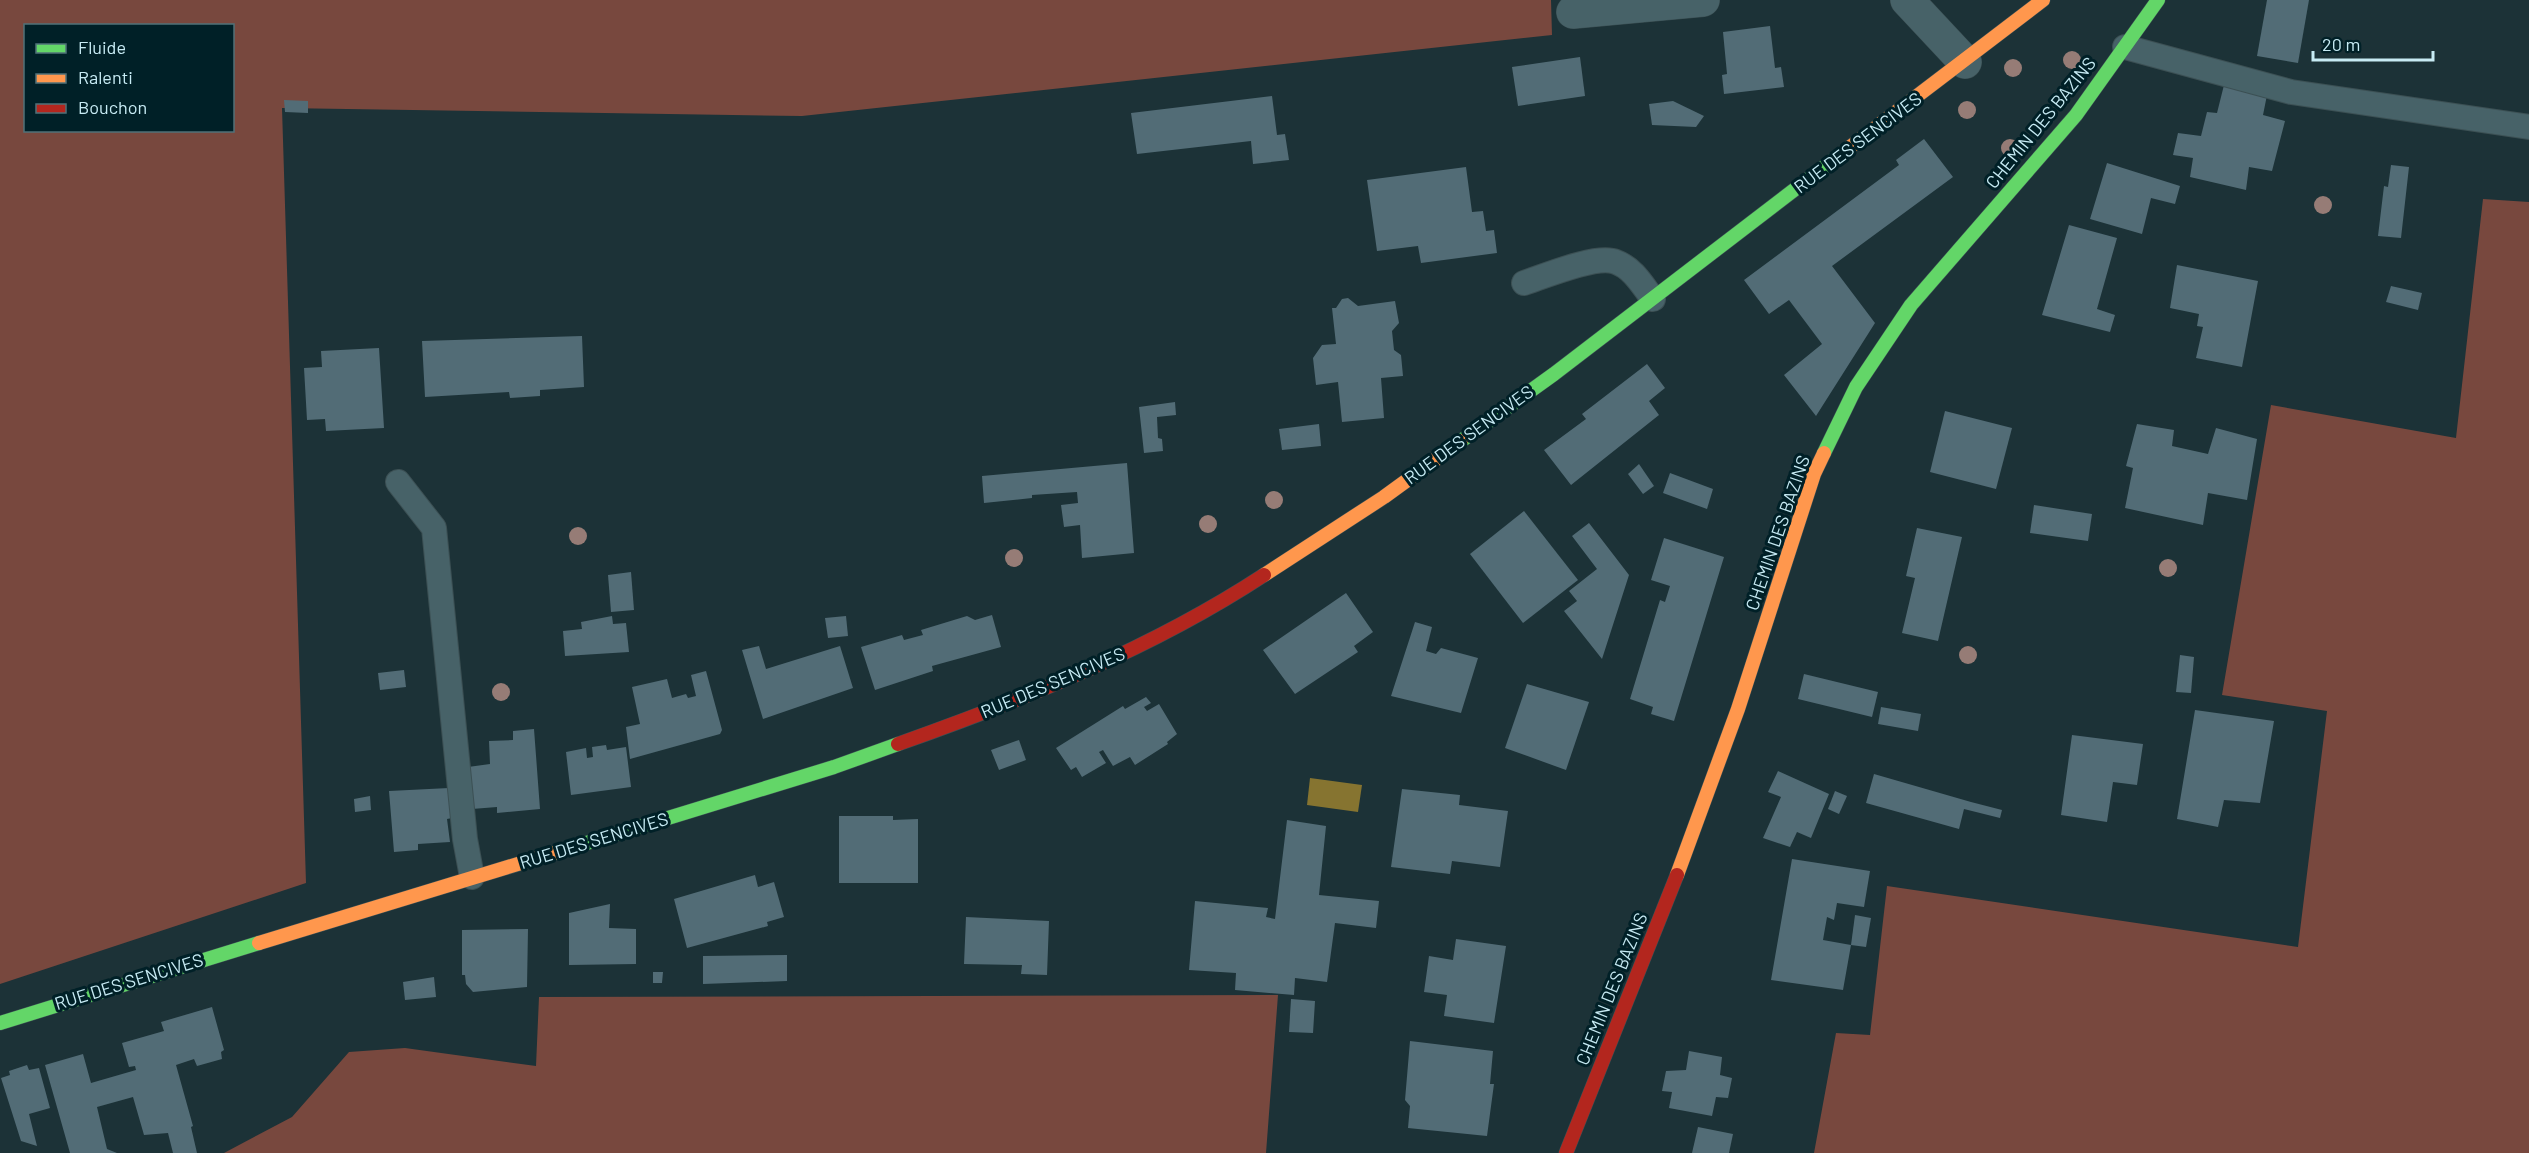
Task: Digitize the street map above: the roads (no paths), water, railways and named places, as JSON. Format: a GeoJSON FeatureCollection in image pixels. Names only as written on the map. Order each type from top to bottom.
{"type":"FeatureCollection","features":[{"type":"Feature","properties":{"kind":"street"},"geometry":{"type":"LineString","coordinates":[[1573,12],[1703,0]]}},
{"type":"Feature","properties":{"kind":"street"},"geometry":{"type":"LineString","coordinates":[[1907,0],[1965,62]]}},
{"type":"Feature","properties":{"kind":"street","name":"RUE DES SENCIVES"},"geometry":{"type":"LineString","coordinates":[[0,1023],[834,767],[1008,705],[1150,641],[1216,606],[1384,497],[1653,299],[2043,0]]}},
{"type":"Feature","properties":{"kind":"street","name":"CHEMIN DES BAZINS"},"geometry":{"type":"LineString","coordinates":[[1566,1153],[1680,868],[1737,709],[1814,474],[1856,387],[1911,305],[2076,115],[2158,0]]}},
{"type":"Feature","properties":{"kind":"lane"},"geometry":{"type":"LineString","coordinates":[[2125,46],[2291,92],[2529,127]]}},
{"type":"Feature","properties":{"kind":"lane"},"geometry":{"type":"LineString","coordinates":[[1524,283],[1599,260],[1616,262],[1634,274],[1653,299]]}},
{"type":"Feature","properties":{"kind":"lane"},"geometry":{"type":"LineString","coordinates":[[398,482],[434,528],[465,839],[472,877]]}}]}
